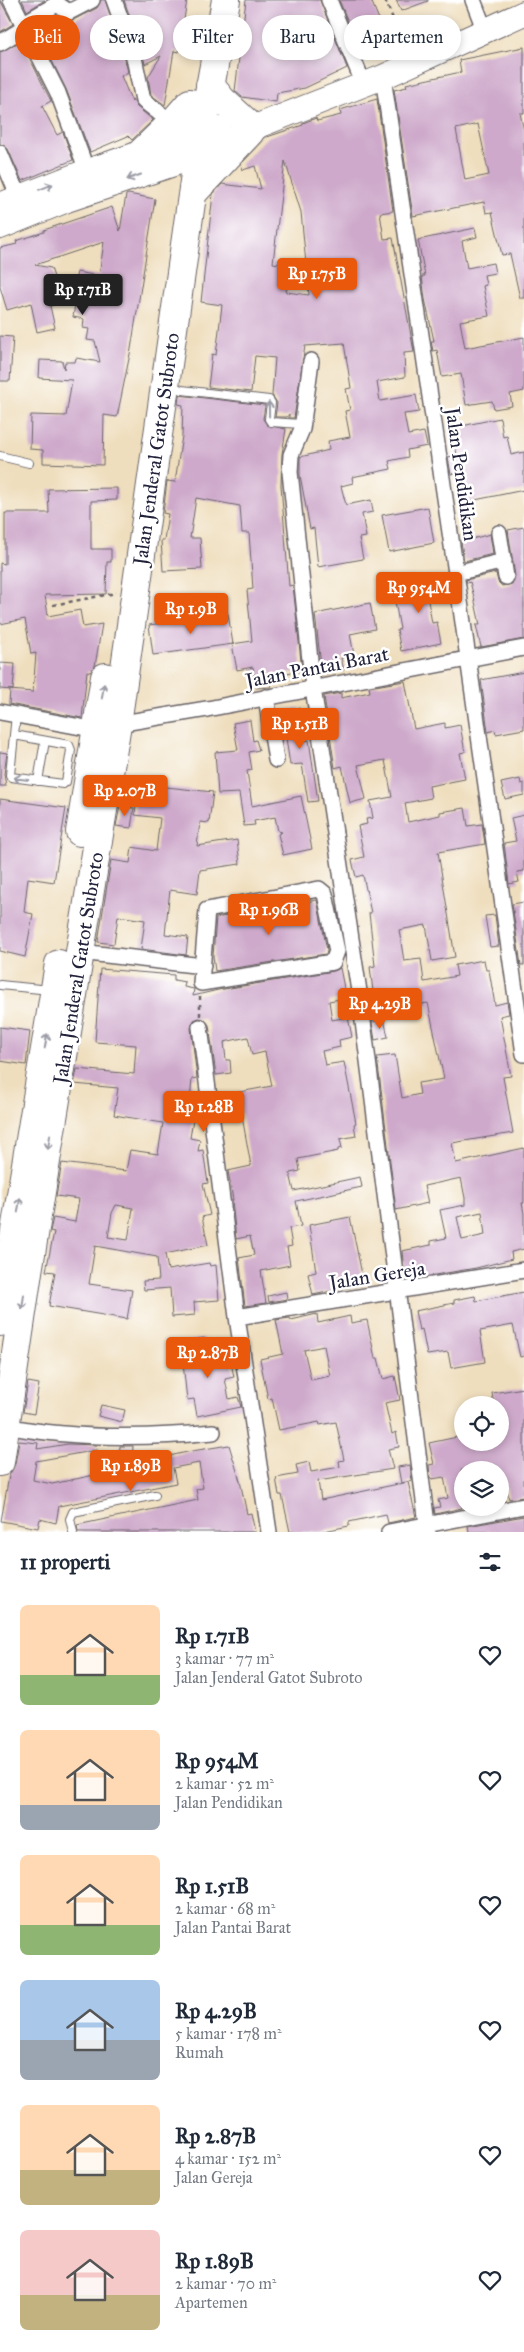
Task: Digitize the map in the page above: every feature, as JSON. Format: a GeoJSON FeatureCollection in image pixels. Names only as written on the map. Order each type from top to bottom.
{"type":"FeatureCollection","features":[{"type":"Feature","properties":{"kind":"highway"},"geometry":{"type":"LineString","coordinates":[[139,155],[187,142],[190,102],[209,0]]}},
{"type":"Feature","properties":{"kind":"highway","name":"Jalan Jenderal Gatot Subroto"},"geometry":{"type":"LineString","coordinates":[[118,655],[117,593],[187,142],[210,85],[226,0]]}},
{"type":"Feature","properties":{"kind":"highway"},"geometry":{"type":"LineString","coordinates":[[192,194],[252,127],[222,100],[210,85]]}},
{"type":"Feature","properties":{"kind":"highway","name":"Jalan Jenderal Gatot Subroto"},"geometry":{"type":"LineString","coordinates":[[0,1322],[10,1236],[80,952],[107,727],[164,384],[192,194],[187,142]]}},
{"type":"Feature","properties":{"kind":"highway","name":"Jalan Jenderal Gatot Subroto"},"geometry":{"type":"LineString","coordinates":[[0,1462],[3,1426],[28,1272],[47,1091],[54,991],[107,727]]}},
{"type":"Feature","properties":{"kind":"main road"},"geometry":{"type":"LineString","coordinates":[[0,227],[67,200],[187,142],[252,127],[374,81],[524,13]]}},
{"type":"Feature","properties":{"kind":"main road"},"geometry":{"type":"LineString","coordinates":[[9,201],[87,171],[139,155]]}},
{"type":"Feature","properties":{"kind":"street"},"geometry":{"type":"LineString","coordinates":[[10,0],[19,15]]}},
{"type":"Feature","properties":{"kind":"street"},"geometry":{"type":"LineString","coordinates":[[40,15],[57,4],[67,12],[92,0]]}},
{"type":"Feature","properties":{"kind":"street"},"geometry":{"type":"LineString","coordinates":[[114,0],[133,53],[143,100],[187,142]]}},
{"type":"Feature","properties":{"kind":"street","name":"Jalan Pendidikan"},"geometry":{"type":"LineString","coordinates":[[329,0],[374,81],[456,573],[467,659],[520,1003],[524,1054]]}},
{"type":"Feature","properties":{"kind":"street"},"geometry":{"type":"LineString","coordinates":[[473,0],[485,31]]}},
{"type":"Feature","properties":{"kind":"street"},"geometry":{"type":"LineString","coordinates":[[0,43],[15,32]]}},
{"type":"Feature","properties":{"kind":"street"},"geometry":{"type":"LineString","coordinates":[[42,60],[58,93],[87,171]]}},
{"type":"Feature","properties":{"kind":"street"},"geometry":{"type":"LineString","coordinates":[[0,153],[9,201]]}},
{"type":"Feature","properties":{"kind":"street"},"geometry":{"type":"LineString","coordinates":[[311,361],[302,429],[291,455],[290,472],[313,688],[360,998],[396,1292],[428,1528]]}},
{"type":"Feature","properties":{"kind":"street"},"geometry":{"type":"LineString","coordinates":[[499,533],[506,577]]}},
{"type":"Feature","properties":{"kind":"street"},"geometry":{"type":"LineString","coordinates":[[456,573],[504,562]]}},
{"type":"Feature","properties":{"kind":"street","name":"Jalan Pantai Barat"},"geometry":{"type":"LineString","coordinates":[[107,727],[524,648]]}},
{"type":"Feature","properties":{"kind":"street"},"geometry":{"type":"LineString","coordinates":[[266,697],[276,760]]}},
{"type":"Feature","properties":{"kind":"street"},"geometry":{"type":"LineString","coordinates":[[0,712],[16,716],[107,727]]}},
{"type":"Feature","properties":{"kind":"street"},"geometry":{"type":"LineString","coordinates":[[319,889],[326,894],[337,951],[333,962],[201,983],[203,966],[206,914],[210,908],[319,889]]}},
{"type":"Feature","properties":{"kind":"street"},"geometry":{"type":"LineString","coordinates":[[80,952],[203,966]]}},
{"type":"Feature","properties":{"kind":"street"},"geometry":{"type":"LineString","coordinates":[[200,1027],[236,1317],[269,1532]]}},
{"type":"Feature","properties":{"kind":"street","name":"Jalan Gereja"},"geometry":{"type":"LineString","coordinates":[[236,1317],[524,1270]]}},
{"type":"Feature","properties":{"kind":"street"},"geometry":{"type":"LineString","coordinates":[[3,1426],[55,1434],[150,1438],[213,1432]]}},
{"type":"Feature","properties":{"kind":"street"},"geometry":{"type":"LineString","coordinates":[[389,1532],[428,1528],[524,1506]]}},
{"type":"Feature","properties":{"kind":"lane"},"geometry":{"type":"LineString","coordinates":[[164,384],[182,390],[269,400],[271,403],[271,422],[301,424],[306,402]]}},
{"type":"Feature","properties":{"kind":"lane"},"geometry":{"type":"LineString","coordinates":[[0,456],[29,463]]}},
{"type":"Feature","properties":{"kind":"lane"},"geometry":{"type":"LineString","coordinates":[[14,735],[71,747],[66,782],[63,784],[10,777],[14,735],[16,716]]}},
{"type":"Feature","properties":{"kind":"lane"},"geometry":{"type":"LineString","coordinates":[[38,781],[45,741]]}},
{"type":"Feature","properties":{"kind":"lane"},"geometry":{"type":"LineString","coordinates":[[0,984],[54,991]]}},
{"type":"Feature","properties":{"kind":"lane"},"geometry":{"type":"LineString","coordinates":[[72,1532],[70,1519],[73,1512],[155,1495]]}},
{"type":"Feature","properties":{"kind":"path"},"geometry":{"type":"LineString","coordinates":[[385,0],[412,64]]}},
{"type":"Feature","properties":{"kind":"path"},"geometry":{"type":"LineString","coordinates":[[53,605],[117,593]]}},
{"type":"Feature","properties":{"kind":"path"},"geometry":{"type":"LineString","coordinates":[[200,1027],[201,983]]}},
{"type":"Feature","properties":{"kind":"building"},"geometry":{"type":"Polygon","coordinates":[[[0,0],[13,24],[0,32],[0,0]]]}},
{"type":"Feature","properties":{"kind":"building"},"geometry":{"type":"Polygon","coordinates":[[[22,0],[45,0],[27,11],[22,0]]]}},
{"type":"Feature","properties":{"kind":"building"},"geometry":{"type":"Polygon","coordinates":[[[101,0],[105,0],[110,15],[90,15],[90,60],[125,60],[128,72],[121,76],[132,102],[133,100],[137,107],[153,120],[132,140],[128,136],[90,152],[66,89],[52,60],[80,60],[80,16],[97,8],[101,0]]]}},
{"type":"Feature","properties":{"kind":"building"},"geometry":{"type":"Polygon","coordinates":[[[124,0],[187,0],[185,15],[173,15],[173,57],[165,105],[151,95],[148,77],[159,60],[163,60],[163,15],[129,15],[124,0]]]}},
{"type":"Feature","properties":{"kind":"building"},"geometry":{"type":"Polygon","coordinates":[[[246,0],[320,0],[326,15],[262,15],[262,60],[334,60],[334,35],[347,68],[305,88],[277,93],[276,102],[242,97],[235,91],[239,60],[252,60],[252,15],[244,15],[246,0]]]}},
{"type":"Feature","properties":{"kind":"building"},"geometry":{"type":"Polygon","coordinates":[[[339,0],[371,0],[377,15],[345,15],[339,0]]]}},
{"type":"Feature","properties":{"kind":"building"},"geometry":{"type":"Polygon","coordinates":[[[396,0],[428,0],[428,1],[401,11],[396,0]]]}},
{"type":"Feature","properties":{"kind":"building"},"geometry":{"type":"Polygon","coordinates":[[[15,44],[15,60],[30,60],[51,101],[42,106],[57,135],[63,132],[73,160],[22,181],[8,149],[0,144],[0,52],[15,44]]]}},
{"type":"Feature","properties":{"kind":"building"},"geometry":{"type":"Polygon","coordinates":[[[524,47],[524,113],[520,113],[524,131],[524,298],[520,298],[510,254],[502,255],[492,212],[486,213],[484,202],[413,216],[394,90],[407,87],[406,84],[461,72],[459,60],[524,47]],[[478,124],[456,129],[465,180],[489,175],[478,124]]]}},
{"type":"Feature","properties":{"kind":"building"},"geometry":{"type":"Polygon","coordinates":[[[144,60],[153,60],[145,64],[144,60]]]}},
{"type":"Feature","properties":{"kind":"building"},"geometry":{"type":"Polygon","coordinates":[[[377,99],[393,211],[380,213],[384,239],[393,238],[414,352],[404,353],[405,377],[377,382],[380,401],[416,395],[419,412],[404,414],[408,435],[424,432],[427,446],[407,450],[408,457],[389,461],[391,469],[352,477],[353,483],[341,486],[346,505],[371,500],[373,512],[362,514],[366,537],[359,538],[363,559],[318,567],[314,528],[310,529],[300,475],[300,457],[329,450],[328,441],[350,437],[345,411],[350,410],[346,389],[351,388],[344,343],[305,346],[294,418],[289,418],[289,414],[287,417],[275,417],[277,403],[272,395],[275,358],[255,356],[251,392],[208,387],[212,354],[216,355],[222,305],[201,302],[213,194],[222,184],[261,189],[255,166],[243,170],[241,164],[267,137],[303,125],[303,123],[316,118],[317,121],[341,115],[340,110],[377,99]],[[285,161],[273,263],[291,266],[286,292],[309,295],[301,212],[285,161]]]}},
{"type":"Feature","properties":{"kind":"building"},"geometry":{"type":"Polygon","coordinates":[[[126,195],[155,199],[131,349],[117,417],[104,415],[103,465],[43,463],[43,450],[30,449],[31,415],[66,416],[72,380],[39,378],[40,360],[62,361],[64,369],[65,362],[75,362],[76,358],[100,362],[95,341],[87,340],[89,329],[83,328],[84,319],[73,317],[76,298],[50,306],[55,328],[37,332],[31,303],[7,310],[0,287],[0,248],[17,244],[16,241],[44,232],[44,230],[112,207],[120,231],[126,195]],[[104,242],[35,265],[51,268],[56,283],[74,286],[77,272],[99,276],[104,242]]]}},
{"type":"Feature","properties":{"kind":"building"},"geometry":{"type":"Polygon","coordinates":[[[475,228],[477,237],[462,241],[467,268],[493,263],[495,273],[484,275],[486,285],[483,286],[489,316],[460,321],[465,348],[524,337],[524,391],[510,394],[512,406],[494,409],[492,401],[466,405],[461,374],[442,377],[437,350],[433,351],[431,341],[434,341],[425,299],[422,276],[425,276],[418,240],[475,228]]]}},
{"type":"Feature","properties":{"kind":"building"},"geometry":{"type":"Polygon","coordinates":[[[0,336],[13,337],[10,381],[0,381],[0,336]]]}},
{"type":"Feature","properties":{"kind":"building"},"geometry":{"type":"Polygon","coordinates":[[[179,395],[265,405],[263,419],[267,425],[286,429],[282,454],[281,485],[289,586],[293,585],[302,671],[269,675],[271,687],[256,688],[253,667],[237,670],[232,644],[252,641],[247,590],[253,589],[249,533],[242,533],[240,506],[196,498],[190,538],[200,538],[202,569],[163,571],[161,540],[164,540],[168,514],[163,513],[167,481],[175,482],[182,436],[183,405],[178,404],[179,395]]]}},
{"type":"Feature","properties":{"kind":"building"},"geometry":{"type":"Polygon","coordinates":[[[500,418],[503,437],[507,436],[511,455],[524,452],[524,490],[465,502],[457,473],[451,474],[448,457],[457,455],[452,428],[500,418]]]}},
{"type":"Feature","properties":{"kind":"building"},"geometry":{"type":"Polygon","coordinates":[[[117,488],[117,500],[91,501],[91,549],[111,549],[111,562],[107,562],[106,594],[45,595],[48,616],[80,610],[83,627],[102,624],[95,666],[91,672],[87,671],[82,718],[9,704],[10,690],[33,692],[36,653],[31,654],[25,619],[0,624],[0,563],[5,564],[5,513],[49,513],[48,489],[117,488]]]}},
{"type":"Feature","properties":{"kind":"building"},"geometry":{"type":"Polygon","coordinates":[[[428,507],[434,543],[389,552],[382,515],[428,507]]]}},
{"type":"Feature","properties":{"kind":"building"},"geometry":{"type":"Polygon","coordinates":[[[524,527],[524,639],[481,647],[476,625],[480,625],[474,597],[470,582],[467,583],[466,580],[496,573],[498,582],[502,586],[512,584],[515,576],[508,530],[524,527]]]}},
{"type":"Feature","properties":{"kind":"building"},"geometry":{"type":"Polygon","coordinates":[[[490,534],[493,554],[464,561],[461,542],[490,534]]]}},
{"type":"Feature","properties":{"kind":"building"},"geometry":{"type":"Polygon","coordinates":[[[447,577],[449,596],[428,601],[432,623],[437,622],[441,643],[401,651],[397,630],[400,629],[393,590],[437,581],[437,578],[447,577]]]}},
{"type":"Feature","properties":{"kind":"building"},"geometry":{"type":"Polygon","coordinates":[[[370,603],[375,629],[350,634],[354,655],[341,658],[344,670],[322,674],[315,614],[370,603]]]}},
{"type":"Feature","properties":{"kind":"building"},"geometry":{"type":"Polygon","coordinates":[[[228,614],[233,644],[153,655],[149,625],[228,614]]]}},
{"type":"Feature","properties":{"kind":"building"},"geometry":{"type":"Polygon","coordinates":[[[0,663],[15,664],[13,690],[0,689],[0,663]]]}},
{"type":"Feature","properties":{"kind":"building"},"geometry":{"type":"Polygon","coordinates":[[[524,672],[524,729],[496,734],[495,730],[488,732],[481,680],[524,672]]]}},
{"type":"Feature","properties":{"kind":"building"},"geometry":{"type":"Polygon","coordinates":[[[405,681],[414,729],[445,723],[445,728],[460,725],[465,752],[460,753],[465,779],[429,786],[431,798],[405,803],[408,822],[440,815],[440,812],[465,808],[468,826],[482,824],[485,844],[438,852],[455,957],[432,961],[426,925],[399,930],[404,961],[421,959],[424,982],[457,976],[455,965],[484,960],[486,970],[489,970],[495,1005],[507,1002],[509,1014],[500,1016],[511,1076],[503,1077],[513,1133],[452,1143],[456,1163],[524,1148],[524,1203],[522,1203],[524,1213],[524,1249],[511,1252],[512,1259],[476,1268],[405,1280],[402,1251],[431,1245],[431,1241],[446,1238],[440,1210],[465,1205],[465,1198],[461,1178],[424,1186],[428,1203],[396,1210],[377,1057],[395,1055],[402,1098],[420,1094],[418,1083],[444,1079],[428,1003],[374,1012],[370,967],[375,966],[369,913],[371,913],[363,875],[356,877],[352,860],[364,857],[358,826],[367,824],[366,819],[373,818],[370,801],[392,797],[385,760],[358,765],[366,799],[350,803],[342,766],[335,768],[324,696],[341,693],[341,698],[370,692],[369,687],[405,681]],[[482,1212],[457,1217],[462,1240],[485,1235],[482,1212]]]}},
{"type":"Feature","properties":{"kind":"building"},"geometry":{"type":"Polygon","coordinates":[[[299,708],[305,741],[309,740],[318,801],[308,802],[302,764],[290,765],[282,711],[299,708]]]}},
{"type":"Feature","properties":{"kind":"building"},"geometry":{"type":"Polygon","coordinates":[[[250,720],[253,741],[256,740],[259,750],[249,752],[252,770],[247,771],[252,806],[301,796],[312,849],[283,855],[278,834],[282,832],[278,831],[275,817],[254,821],[255,825],[244,826],[239,793],[218,794],[215,752],[238,750],[233,723],[250,720]]]}},
{"type":"Feature","properties":{"kind":"building"},"geometry":{"type":"Polygon","coordinates":[[[0,752],[7,753],[4,774],[6,786],[0,786],[0,752]]]}},
{"type":"Feature","properties":{"kind":"building"},"geometry":{"type":"Polygon","coordinates":[[[520,779],[521,784],[524,783],[524,795],[505,799],[501,783],[520,779]]]}},
{"type":"Feature","properties":{"kind":"building"},"geometry":{"type":"Polygon","coordinates":[[[138,784],[213,792],[209,823],[200,822],[197,846],[237,840],[240,864],[200,870],[197,894],[170,890],[165,934],[188,937],[186,955],[141,949],[145,920],[118,916],[114,944],[98,942],[111,860],[130,863],[132,847],[156,851],[160,818],[135,815],[138,784]]]}},
{"type":"Feature","properties":{"kind":"building"},"geometry":{"type":"Polygon","coordinates":[[[0,799],[66,808],[54,882],[28,878],[24,912],[33,914],[25,957],[0,951],[0,799]]]}},
{"type":"Feature","properties":{"kind":"building"},"geometry":{"type":"Polygon","coordinates":[[[120,806],[134,808],[131,828],[116,826],[120,806]]]}},
{"type":"Feature","properties":{"kind":"building"},"geometry":{"type":"Polygon","coordinates":[[[524,815],[524,871],[517,872],[519,882],[509,884],[504,843],[516,841],[511,818],[524,815]]]}},
{"type":"Feature","properties":{"kind":"building"},"geometry":{"type":"Polygon","coordinates":[[[317,900],[327,950],[326,954],[215,971],[213,956],[216,918],[317,900]]]}},
{"type":"Feature","properties":{"kind":"building"},"geometry":{"type":"Polygon","coordinates":[[[524,902],[524,965],[521,965],[512,904],[524,902]]]}},
{"type":"Feature","properties":{"kind":"building"},"geometry":{"type":"Polygon","coordinates":[[[495,915],[499,946],[490,947],[485,916],[495,915]]]}},
{"type":"Feature","properties":{"kind":"building"},"geometry":{"type":"Polygon","coordinates":[[[340,968],[346,998],[329,1001],[332,1020],[348,1017],[352,1037],[339,1040],[340,1047],[322,1051],[325,1065],[344,1062],[356,1123],[354,1124],[356,1136],[340,1139],[342,1148],[338,1149],[338,1151],[298,1159],[300,1171],[290,1173],[294,1191],[360,1177],[362,1187],[296,1201],[301,1226],[289,1228],[292,1246],[287,1247],[290,1265],[261,1271],[266,1303],[245,1306],[239,1258],[254,1255],[250,1236],[236,1239],[233,1200],[228,1171],[251,1166],[240,1105],[220,1109],[218,1096],[272,1086],[265,1052],[252,1055],[248,1037],[224,1042],[226,1060],[230,1060],[231,1073],[216,1075],[209,1025],[204,1019],[199,1018],[194,1020],[191,1028],[197,1078],[192,1079],[190,1101],[196,1100],[190,1138],[200,1140],[198,1151],[203,1150],[208,1183],[203,1184],[210,1215],[202,1217],[208,1245],[165,1254],[168,1270],[209,1263],[210,1266],[216,1265],[219,1300],[194,1302],[195,1315],[172,1317],[170,1288],[144,1290],[143,1281],[159,1280],[157,1257],[95,1246],[89,1284],[132,1290],[127,1319],[49,1306],[55,1272],[46,1271],[54,1232],[50,1231],[53,1218],[75,1222],[79,1199],[56,1196],[62,1163],[126,1171],[130,1150],[158,1154],[163,1123],[114,1115],[118,1088],[74,1084],[77,1069],[134,1074],[136,1045],[95,1042],[100,969],[174,975],[174,980],[185,982],[184,987],[194,989],[193,996],[218,990],[334,971],[340,968]],[[116,1205],[112,1213],[108,1237],[128,1240],[133,1208],[116,1205]]]}},
{"type":"Feature","properties":{"kind":"building"},"geometry":{"type":"Polygon","coordinates":[[[384,1019],[388,1037],[375,1040],[372,1022],[384,1019]]]}},
{"type":"Feature","properties":{"kind":"building"},"geometry":{"type":"Polygon","coordinates":[[[0,1027],[30,1031],[26,1065],[0,1061],[0,1027]]]}},
{"type":"Feature","properties":{"kind":"building"},"geometry":{"type":"Polygon","coordinates":[[[350,1217],[364,1284],[313,1295],[308,1274],[316,1272],[309,1225],[350,1217]]]}},
{"type":"Feature","properties":{"kind":"building"},"geometry":{"type":"Polygon","coordinates":[[[286,1292],[287,1299],[269,1302],[268,1296],[286,1292]]]}},
{"type":"Feature","properties":{"kind":"building"},"geometry":{"type":"Polygon","coordinates":[[[524,1292],[524,1356],[520,1357],[513,1325],[480,1331],[485,1362],[451,1368],[448,1352],[427,1355],[422,1329],[419,1330],[415,1311],[454,1303],[454,1300],[475,1296],[476,1301],[524,1292]]]}},
{"type":"Feature","properties":{"kind":"building"},"geometry":{"type":"Polygon","coordinates":[[[317,1314],[318,1323],[350,1316],[351,1323],[367,1320],[375,1358],[378,1358],[383,1379],[395,1376],[400,1400],[385,1403],[392,1434],[396,1432],[399,1447],[388,1449],[393,1469],[318,1481],[321,1500],[408,1482],[416,1517],[388,1523],[386,1514],[349,1522],[349,1526],[319,1532],[290,1532],[282,1495],[279,1495],[276,1478],[298,1474],[296,1465],[309,1462],[311,1472],[340,1467],[339,1461],[344,1460],[336,1422],[320,1425],[319,1422],[279,1430],[272,1398],[268,1399],[260,1359],[283,1354],[276,1320],[290,1318],[291,1320],[317,1314]],[[324,1346],[304,1350],[311,1380],[330,1376],[324,1346]]]}},
{"type":"Feature","properties":{"kind":"building"},"geometry":{"type":"Polygon","coordinates":[[[204,1338],[208,1357],[229,1353],[234,1377],[225,1379],[229,1399],[238,1397],[241,1407],[197,1416],[194,1399],[187,1400],[183,1363],[188,1362],[184,1342],[204,1338]]]}},
{"type":"Feature","properties":{"kind":"building"},"geometry":{"type":"Polygon","coordinates":[[[28,1382],[39,1384],[34,1414],[23,1412],[28,1382]]]}},
{"type":"Feature","properties":{"kind":"building"},"geometry":{"type":"Polygon","coordinates":[[[524,1388],[524,1497],[509,1499],[509,1461],[454,1461],[454,1510],[435,1514],[434,1508],[440,1507],[438,1500],[448,1498],[444,1477],[432,1479],[430,1477],[429,1465],[434,1464],[429,1443],[454,1438],[454,1451],[509,1451],[509,1396],[492,1396],[492,1393],[524,1388]]]}},
{"type":"Feature","properties":{"kind":"building"},"geometry":{"type":"Polygon","coordinates":[[[101,1405],[125,1410],[122,1422],[98,1416],[101,1405]]]}},
{"type":"Feature","properties":{"kind":"building"},"geometry":{"type":"Polygon","coordinates":[[[19,1441],[38,1443],[37,1449],[68,1444],[96,1445],[97,1450],[36,1461],[33,1480],[52,1484],[118,1470],[120,1446],[133,1446],[132,1467],[161,1461],[160,1458],[229,1445],[240,1481],[247,1514],[251,1513],[255,1532],[78,1532],[77,1525],[198,1500],[196,1489],[203,1488],[199,1463],[173,1468],[176,1483],[59,1506],[56,1523],[40,1519],[38,1528],[1,1521],[9,1476],[15,1464],[19,1441]]]}},
{"type":"Feature","properties":{"kind":"building"},"geometry":{"type":"Polygon","coordinates":[[[410,1465],[412,1481],[401,1483],[398,1467],[410,1465]]]}},
{"type":"Feature","properties":{"kind":"building"},"geometry":{"type":"Polygon","coordinates":[[[524,1516],[524,1532],[469,1532],[468,1526],[524,1516]]]}}]}
